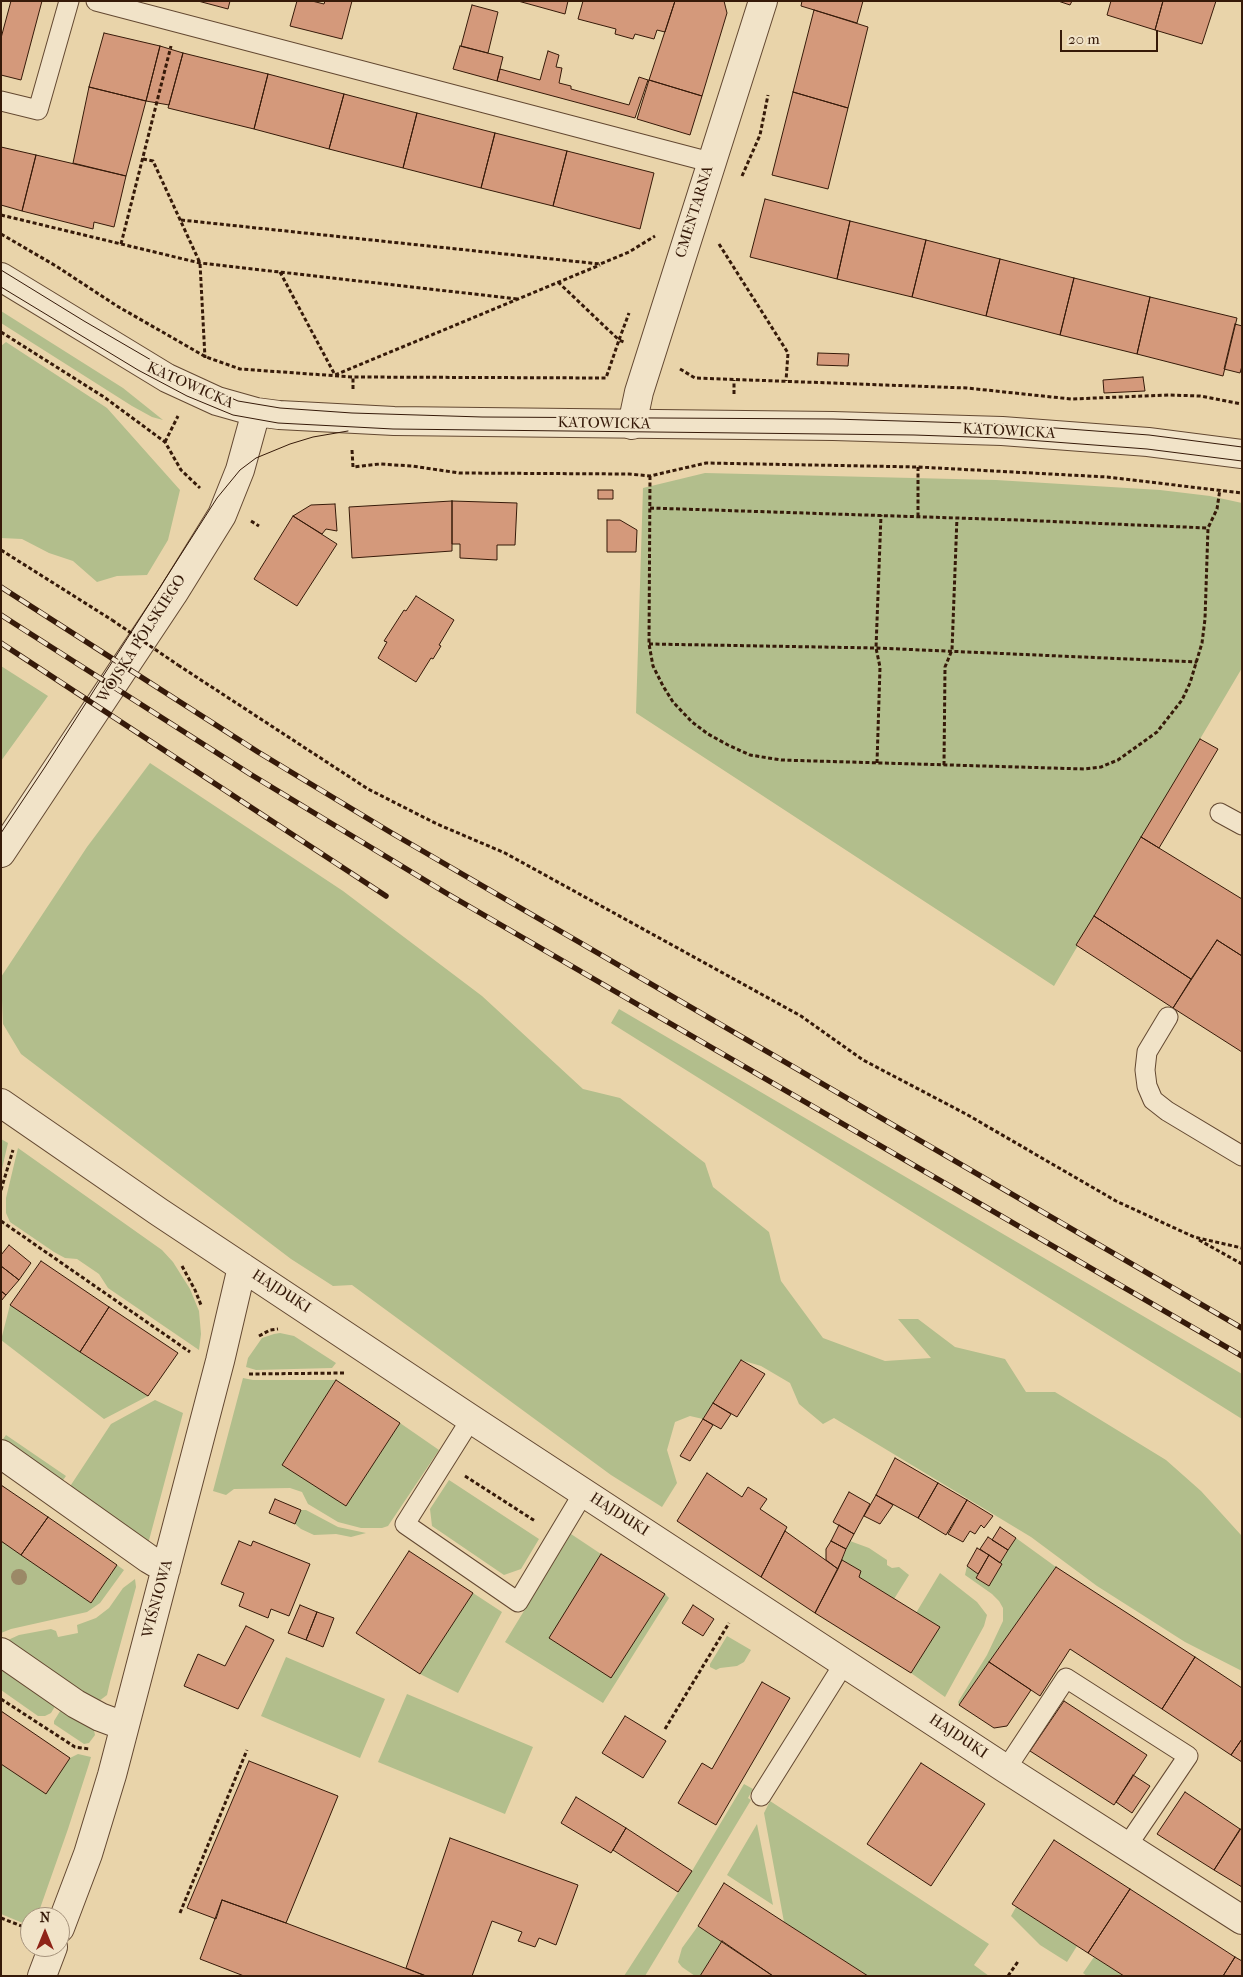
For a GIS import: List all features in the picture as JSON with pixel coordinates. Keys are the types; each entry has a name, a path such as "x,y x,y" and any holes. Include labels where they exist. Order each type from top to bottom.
{"street":[{"name":"CMENTARNA","path":"632,425 635,405 710,162 763,1"},
{"name":"KATOWICKA","path":"1,277 167,378 217,401 256,412 300,418 394,422 833,426 1002,431 1148,442 1242,454"},
{"name":"WOJSKA POLSKIEGO","path":"1,853 172,594 227,505 256,412"},
{"name":"HAJDUKI","path":"1,1103 159,1212 471,1419 1006,1769 1242,1920"},
{"name":"WIŚNIOWA","path":"68,1907 88,1854 124,1726 220,1361 242,1267"},
{"path":"1,1454 149,1559 166,1568"},
{"path":"1,1652 76,1704 100,1717 124,1726"},
{"path":"42,1976 49,1957"}],"lane":[{"path":"1,101 38,110 69,1"},
{"path":"96,1 710,162"},
{"path":"1220,813 1242,825"},
{"path":"1168,1017 1147,1052 1146,1078 1153,1100 1167,1111 1242,1156"},
{"path":"471,1419 405,1524 518,1602 584,1492"},
{"path":"761,1796 845,1662"},
{"path":"1006,1769 1066,1678 1083,1688 1188,1756 1127,1846"}],"path":[{"path":"120,244 177,22"},
{"path":"739,182 760,135 769,88"},
{"path":"142,159 153,161 200,263 206,357"},
{"path":"1,215 200,263 518,299"},
{"path":"181,220 600,264"},
{"path":"1,234 117,306 206,357 240,369 363,377 606,378 619,340"},
{"path":"335,375 630,252 658,234"},
{"path":"716,252 720,236"},
{"path":"718,243 788,353 786,381"},
{"path":"280,271 335,375"},
{"path":"558,282 619,340 675,357 681,371 696,378 967,388 1071,399 1169,395 1200,396 1242,404"},
{"path":"2,332 104,397 165,442 181,470 199,487 259,526"},
{"path":"353,467 380,464 412,466 459,473 629,474 650,476 706,464 918,467 1107,477 1242,493"},
{"path":"918,467 918,516"},
{"path":"650,476 649,644 653,666 663,686 692,722 728,745 750,755 781,760 1085,769 1101,767 1118,760 1157,732 1170,718 1182,700 1197,662 1205,619 1208,528 1217,509 1220,489"},
{"path":"650,508 918,516 1208,528"},
{"path":"877,763 880,667 876,648 881,515"},
{"path":"944,765 945,667 952,650 958,518"},
{"path":"1,550 112,620 368,790 437,824 506,853 801,1016 863,1060 966,1114 1116,1200 1194,1237 1242,1264"},
{"path":"649,644 952,650 1197,662"},
{"path":"1,1190 15,1142"},
{"path":"1,1221 194,1355"},
{"path":"1194,1237 1242,1248"},
{"path":"255,1374 354,1373"},
{"path":"464,1475 542,1526 565,1524"},
{"path":"665,1729 730,1621"},
{"path":"1,1699 76,1747 92,1749"},
{"path":"180,1912 247,1750"},
{"path":"1,1918 20,1925"},
{"path":"1008,1976 1019,1960"}],"green space":[{"path":"1,311 123,388 163,420 152,417 132,406 1,323"},
{"path":"6,342 107,408 180,490 168,540 147,575 117,576 97,582 73,561 49,553 22,539 1,538 1,346"},
{"path":"705,473 996,480 1160,490 1210,496 1242,503 1242,668 1054,986 636,713 643,488"},
{"path":"1,666 48,696 1,761"},
{"path":"150,763 343,891 482,996 583,1089 620,1098 705,1163 713,1187 769,1232 781,1281 823,1338 885,1361 931,1358 898,1319 918,1319 955,1347 1005,1359 1026,1392 1055,1392 1166,1460 1201,1491 1241,1535 1242,1533 1242,1671 1185,1642 1097,1586 1031,1537 834,1418 823,1424 799,1404 790,1383 761,1366 741,1360 703,1419 690,1416 675,1422 667,1450 677,1483 662,1507 611,1475 352,1285 333,1286 291,1259 21,1054 3,1024 1,977 87,847"},
{"path":"619,1009 1242,1374 1242,1419 611,1023"},
{"path":"1,1139 8,1143 1,1173"},
{"path":"18,1148 162,1250 173,1262 190,1289 199,1311 201,1334 199,1350 108,1288 99,1274 77,1259 65,1258 54,1252 10,1222 6,1213 6,1198"},
{"path":"10,1305 148,1396 104,1419 1,1340"},
{"path":"280,1333 294,1336 336,1363 332,1368 256,1370 246,1367 248,1358 262,1338"},
{"path":"243,1378 253,1380 336,1380 282,1465 346,1506 400,1423 439,1450 388,1526 382,1528 361,1528 338,1522 308,1504 302,1492 290,1488 234,1489 226,1495 213,1491"},
{"path":"155,1400 183,1413 148,1544 67,1491 111,1424"},
{"path":"6,1435 66,1476 61,1483 1,1442"},
{"path":"449,1480 539,1539 521,1569 504,1575 432,1526 430,1509"},
{"path":"301,1510 306,1510 338,1527 366,1533 351,1537 336,1534 314,1535 295,1524"},
{"path":"571,1534 601,1554 550,1639 611,1677 665,1594 669,1598 603,1703 505,1642"},
{"path":"1016,1538 1056,1567 959,1705 958,1702 987,1655 1003,1621 1003,1608 999,1601 965,1575 967,1566 978,1574 976,1578 989,1586 1002,1564 1000,1563"},
{"path":"1,1541 91,1603 117,1565 124,1570 100,1603 87,1612 11,1629 1,1633"},
{"path":"850,1541 869,1548 887,1560 887,1565 892,1568 899,1567 909,1575 894,1599 859,1577 861,1571 842,1560"},
{"path":"940,1573 977,1602 987,1615 984,1626 945,1697 911,1673 939,1628 916,1613"},
{"path":"135,1579 136,1587 107,1695 99,1701 91,1702 8,1640 19,1635 51,1629 56,1631 58,1637 78,1633 77,1625 96,1618 109,1608 123,1588"},
{"path":"473,1593 502,1612 458,1693 420,1674"},
{"path":"727,1636 751,1650 744,1662 737,1666 716,1670 710,1667 710,1664"},
{"path":"286,1657 385,1699 360,1758 261,1716"},
{"path":"1,1660 57,1703 51,1713 45,1716 38,1716 1,1690"},
{"path":"407,1694 533,1747 505,1814 378,1762"},
{"path":"62,1708 90,1724 95,1735 89,1743 84,1744 54,1724"},
{"path":"78,1754 91,1757 41,1907 20,1907 20,1922 1,1914 1,1764 46,1794 70,1758"},
{"path":"744,1784 753,1789 748,1798 751,1800 645,1976 624,1976 692,1871"},
{"path":"770,1801 989,1944 974,1965 989,1976 868,1976 784,1922 764,1813"},
{"path":"757,1824 773,1905 727,1875"},
{"path":"1016,1907 1077,1946 1067,1962 1040,1945 1011,1916"},
{"path":"698,1926 722,1941 700,1976 695,1976 678,1962 682,1948"},
{"path":"1094,1957 1124,1976 1087,1976 1083,1973"}],"building":[{"path":"11,1 42,1 21,80 1,75 1,38"},
{"path":"198,1 230,1 228,9"},
{"path":"297,1 312,1 324,4 325,1 352,1 342,39 290,26"},
{"path":"518,1 568,1 565,14"},
{"path":"583,1 675,1 665,32 657,30 654,39 635,34 633,39 615,34 616,29 578,19"},
{"path":"675,1 724,1 727,13 702,96 649,80"},
{"path":"802,1 863,1 857,23 801,6"},
{"path":"1058,1 1072,1 1070,5"},
{"path":"1111,1 1163,1 1155,30 1107,15"},
{"path":"1163,1 1216,1 1202,44 1155,30"},
{"path":"472,5 498,12 488,53 461,46"},
{"path":"814,10 868,27 848,108 793,92"},
{"path":"104,33 160,46 146,101 89,87"},
{"path":"160,46 183,53 169,105 146,101"},
{"path":"460,46 503,57 497,81 453,69"},
{"path":"548,51 559,55 556,67 562,68 559,83 571,86 571,89 629,105 639,77 648,80 635,118 497,81 500,69 540,80"},
{"path":"183,53 268,74 254,129 168,108"},
{"path":"268,74 344,94 329,149 254,129"},
{"path":"649,80 702,96 690,135 637,119"},
{"path":"89,87 146,101 126,176 73,163"},
{"path":"793,92 848,108 828,189 772,175"},
{"path":"344,94 417,113 403,168 329,149"},
{"path":"417,113 495,133 481,188 403,168"},
{"path":"495,133 567,151 553,206 481,188"},
{"path":"1,147 36,155 22,211 1,205"},
{"path":"567,151 654,173 640,229 553,206"},
{"path":"36,155 126,176 114,227 94,222 93,229 22,211"},
{"path":"765,199 850,221 837,279 750,257"},
{"path":"850,221 926,240 912,297 837,279"},
{"path":"926,240 1000,259 986,316 912,297"},
{"path":"1000,259 1074,278 1060,335 986,316"},
{"path":"1074,278 1150,297 1137,354 1060,335"},
{"path":"1150,297 1237,318 1223,376 1137,354"},
{"path":"1235,324 1242,326 1242,366 1240,373 1224,369"},
{"path":"818,353 849,354 848,366 817,365"},
{"path":"1143,377 1145,391 1104,393 1103,380"},
{"path":"598,490 613,490 613,499 598,499"},
{"path":"452,501 452,551 352,558 349,507"},
{"path":"452,501 517,503 515,545 497,545 497,560 460,558 460,544 452,544"},
{"path":"335,504 337,531 326,529 322,534 293,516 311,505"},
{"path":"293,516 337,544 297,606 254,579"},
{"path":"607,520 620,520 637,530 636,552 607,552"},
{"path":"416,596 454,620 439,645 441,646 416,682 378,658 387,642 384,641 404,610 406,611"},
{"path":"1200,739 1218,749 1159,848 1141,837"},
{"path":"1141,837 1242,899 1242,956 1217,940 1191,979 1094,916"},
{"path":"1094,916 1191,979 1173,1008 1076,945"},
{"path":"1217,940 1242,956 1242,1052 1173,1008"},
{"path":"9,1245 31,1263 19,1280 1,1266 1,1255"},
{"path":"41,1261 109,1307 80,1352 10,1305"},
{"path":"1,1266 19,1280 6,1295 1,1291"},
{"path":"1,1291 6,1295 1,1301"},
{"path":"109,1307 178,1353 148,1396 80,1352"},
{"path":"741,1360 765,1374 737,1417 713,1403"},
{"path":"336,1380 400,1423 346,1506 282,1465"},
{"path":"713,1403 731,1414 721,1429 703,1419"},
{"path":"703,1419 713,1425 690,1461 680,1456"},
{"path":"895,1458 938,1483 918,1518 876,1495"},
{"path":"707,1473 742,1497 748,1487 767,1499 760,1509 787,1527 761,1577 677,1521"},
{"path":"938,1483 967,1500 946,1535 918,1518"},
{"path":"1,1485 48,1517 21,1555 1,1541"},
{"path":"849,1492 870,1504 854,1534 833,1522"},
{"path":"876,1495 893,1505 880,1524 864,1516"},
{"path":"275,1499 301,1510 295,1524 269,1513"},
{"path":"967,1500 993,1516 984,1528 981,1525 975,1534 970,1531 963,1542 948,1534"},
{"path":"48,1517 117,1565 91,1603 21,1555"},
{"path":"839,1525 854,1534 846,1549 831,1541"},
{"path":"1000,1527 1016,1538 1008,1550 992,1540"},
{"path":"785,1531 838,1569 815,1613 761,1577"},
{"path":"988,1537 1008,1550 1000,1563 980,1549"},
{"path":"239,1541 251,1546 253,1541 310,1564 289,1616 271,1609 268,1618 239,1606 244,1593 221,1584"},
{"path":"831,1541 846,1549 838,1569 826,1560 826,1549"},
{"path":"977,1548 989,1555 978,1574 967,1566"},
{"path":"409,1551 473,1593 420,1674 356,1633"},
{"path":"601,1554 665,1594 611,1678 549,1638"},
{"path":"989,1555 1002,1564 989,1586 976,1578"},
{"path":"842,1560 861,1571 859,1577 940,1627 911,1673 815,1613"},
{"path":"1056,1567 1195,1657 1162,1709 1070,1649 1040,1696 989,1662"},
{"path":"300,1605 317,1612 306,1640 288,1633"},
{"path":"693,1605 714,1619 703,1636 682,1623"},
{"path":"317,1612 334,1618 323,1647 306,1640"},
{"path":"246,1626 274,1640 238,1709 184,1686 198,1654 225,1666"},
{"path":"1195,1657 1242,1688 1242,1739 1231,1755 1162,1709"},
{"path":"989,1662 1031,1690 1007,1726 994,1728 959,1705"},
{"path":"762,1682 790,1698 716,1825 678,1803 702,1763 712,1769"},
{"path":"1064,1701 1147,1755 1114,1805 1030,1751"},
{"path":"1,1711 70,1758 46,1794 1,1764"},
{"path":"625,1716 666,1741 643,1778 602,1753"},
{"path":"1242,1739 1242,1762 1231,1755"},
{"path":"249,1761 338,1796 286,1923 222,1900 216,1919 187,1908"},
{"path":"921,1763 985,1804 931,1886 867,1844"},
{"path":"1133,1775 1150,1786 1132,1813 1116,1802"},
{"path":"1185,1792 1240,1829 1214,1870 1157,1834"},
{"path":"576,1797 626,1828 611,1853 561,1823"},
{"path":"1242,1827 1242,1887 1214,1870"},
{"path":"626,1828 692,1871 678,1892 613,1850"},
{"path":"450,1838 578,1885 556,1945 539,1938 535,1947 518,1941 522,1932 492,1921 472,1976 426,1976 406,1968"},
{"path":"1054,1840 1130,1889 1088,1953 1012,1904"},
{"path":"724,1883 868,1976 773,1976 698,1926"},
{"path":"1130,1889 1235,1957 1223,1976 1124,1976 1088,1953"},
{"path":"222,1900 426,1976 244,1976 200,1959"},
{"path":"722,1941 773,1976 700,1976"},
{"path":"1235,1957 1242,1961 1242,1976 1223,1976"}],"tram line":[{"path":"1,270 170,371 238,401 280,408 352,413 482,417 833,419 1002,424 1149,435 1242,447"},
{"path":"1,287 138,370 187,396 233,415 278,423 393,429 914,435 1001,438 1147,449 1242,461"},
{"path":"1,833 217,498 240,470 256,458 290,444 313,437 348,431"}],"railway":[{"path":"1,587 258,752 390,832 1242,1328"},
{"path":"1,615 250,774 446,893 1242,1356"},
{"path":"1,643 386,896"}]}
